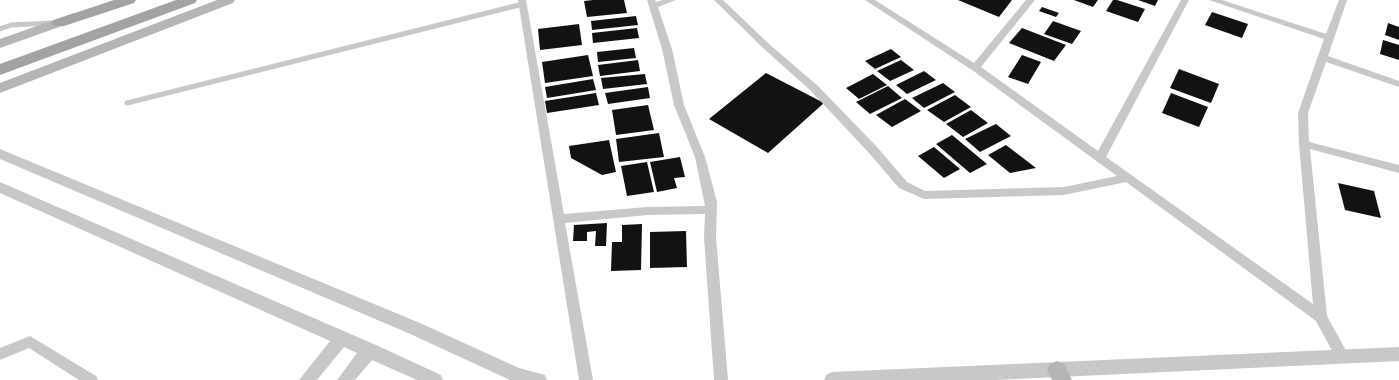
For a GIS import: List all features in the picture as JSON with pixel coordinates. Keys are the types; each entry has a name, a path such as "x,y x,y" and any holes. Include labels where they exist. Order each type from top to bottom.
{"main road":[{"path":"0,44 123,0"},
{"path":"59,23 129,0"},
{"path":"0,56 152,0"},
{"path":"0,70 190,0"},
{"path":"3,87 229,0"}],"street":[{"path":"672,0 652,3 667,50 679,105 700,156 711,202 710,237 722,380"},
{"path":"718,0 814,88 903,185 924,195 1064,191 1128,178"},
{"path":"869,0 975,68 1321,317"},
{"path":"975,68 1031,0"},
{"path":"1100,158 1184,0"},
{"path":"1214,0 1330,38"},
{"path":"1342,356 1321,317 1304,144 1303,113 1343,0"},
{"path":"522,2 586,380"},
{"path":"1323,58 1399,84"},
{"path":"1304,144 1399,170"},
{"path":"0,154 414,328 517,375 539,380"},
{"path":"0,187 435,380"},
{"path":"559,219 647,211 710,210"},
{"path":"307,380 342,338"},
{"path":"0,354 30,342 91,380"},
{"path":"345,380 370,350"},
{"path":"832,380 1059,375 1342,356 1399,354"}],"lane":[{"path":"127,103 522,2"},
{"path":"0,29 11,25 59,23"}],"building":[{"path":"624,0 627,13 587,17 584,1"},
{"path":"958,0 1012,0 999,17"},
{"path":"1074,0 1098,0 1093,7"},
{"path":"1113,0 1145,9 1138,22 1106,11"},
{"path":"1138,0 1158,0 1155,6"},
{"path":"1042,7 1059,13 1056,17 1039,11"},
{"path":"1212,12 1248,24 1242,38 1205,25"},
{"path":"636,16 638,25 592,30 591,21"},
{"path":"1053,21 1081,31 1072,44 1044,34"},
{"path":"1388,23 1399,27 1399,40 1385,35"},
{"path":"579,24 582,45 540,50 538,29"},
{"path":"637,28 639,38 593,43 592,33"},
{"path":"1022,28 1066,45 1054,61 1009,43"},
{"path":"1383,40 1399,45 1399,60 1380,54"},
{"path":"634,48 636,58 598,62 597,52"},
{"path":"891,49 901,57 875,69 865,61"},
{"path":"588,55 593,76 545,83 542,62"},
{"path":"1022,55 1041,62 1028,84 1008,77"},
{"path":"638,60 640,71 600,76 598,65"},
{"path":"901,60 914,70 890,81 877,71"},
{"path":"1179,69 1219,84 1211,103 1170,88"},
{"path":"924,71 936,80 907,94 896,85"},
{"path":"766,73 824,103 768,153 709,119"},
{"path":"645,74 647,84 603,89 601,78"},
{"path":"873,74 887,85 859,99 846,88"},
{"path":"593,79 596,90 547,98 545,87"},
{"path":"943,83 955,92 924,108 912,98"},
{"path":"888,86 902,98 870,114 856,102"},
{"path":"648,87 650,98 608,104 605,93"},
{"path":"596,93 599,105 547,113 545,101"},
{"path":"1171,93 1208,107 1199,127 1162,113"},
{"path":"955,95 971,107 944,122 927,110"},
{"path":"905,99 921,111 892,127 876,115"},
{"path":"648,105 654,130 616,135 612,110"},
{"path":"971,110 988,123 963,137 946,124"},
{"path":"996,124 1011,136 980,152 965,139"},
{"path":"659,133 664,157 619,162 616,139"},
{"path":"952,135 987,164 970,173 936,144"},
{"path":"609,140 616,172 602,175 571,158 569,146"},
{"path":"1006,145 1036,168 1010,173 988,155"},
{"path":"934,147 960,169 944,178 918,156"},
{"path":"680,157 685,177 674,178 677,188 657,192 650,162"},
{"path":"647,162 654,192 627,196 621,166"},
{"path":"1338,183 1374,191 1381,218 1345,210"},
{"path":"607,223 606,246 595,246 596,231 587,232 587,241 573,241 574,225"},
{"path":"642,224 641,270 611,271 612,242 622,242 622,225"},
{"path":"686,231 687,267 650,268 650,232"}]}
